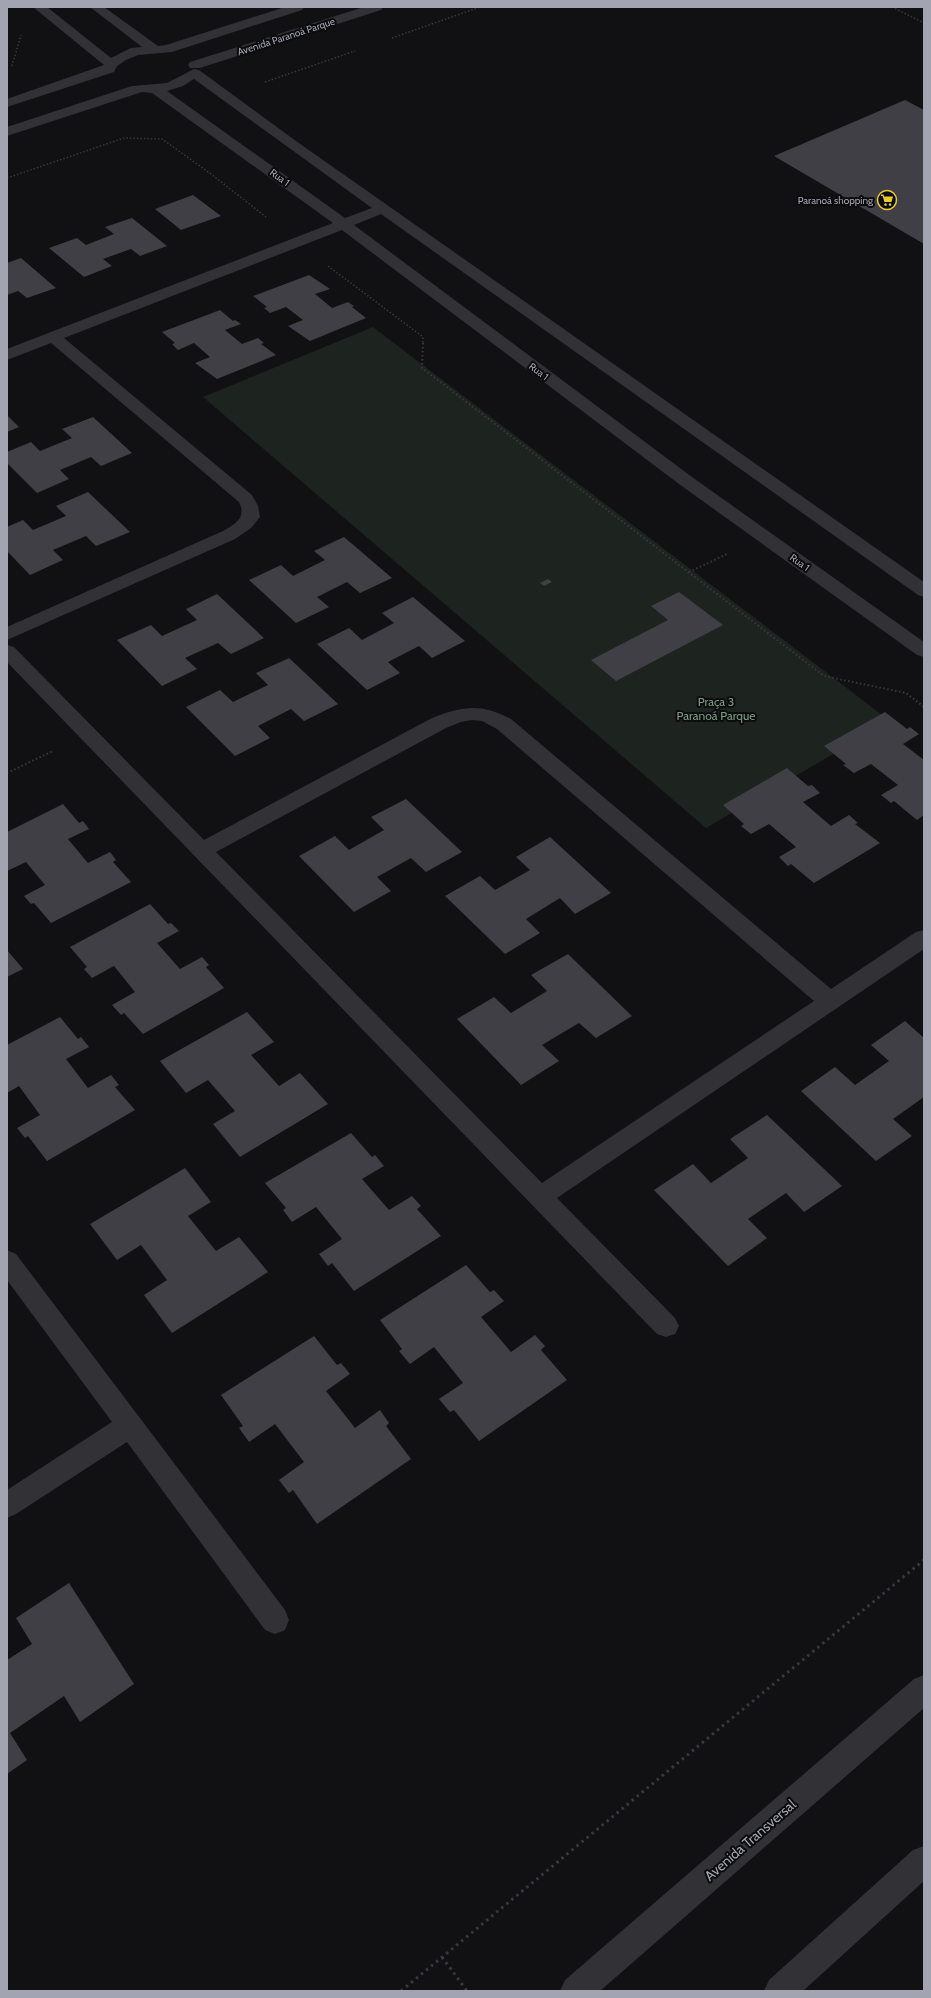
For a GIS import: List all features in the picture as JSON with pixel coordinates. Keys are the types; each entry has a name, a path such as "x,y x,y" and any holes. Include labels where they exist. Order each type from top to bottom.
{"street":[{"path":"40,7 110,66 110,76 115,82 137,89"},
{"path":"96,7 160,49 181,53 191,58 195,69 382,209 924,591"},
{"name":"Avenida Paranoá Parque","path":"7,103 110,66 121,57 136,51 160,49 298,7"},
{"name":"Avenida Paranoá Parque","path":"137,89 155,89 173,86 187,79 195,69 377,7"},
{"path":"7,132 137,89"},
{"name":"Rua 1","path":"155,89 345,224 654,457 924,651"},
{"path":"7,355 382,209"},
{"path":"7,634 229,535 244,527 251,517 252,508 246,499 53,337"},
{"path":"7,651 666,1326"},
{"path":"202,850 439,723 457,715 475,713 490,716 504,724 831,1002"},
{"path":"540,1197 924,938"},
{"path":"7,1261 275,1620"},
{"path":"7,1505 129,1426"},
{"name":"Avenida Transversal","path":"576,1991 924,1688"},
{"path":"780,1991 924,1861"}],"path":[{"path":"892,7 924,23"},
{"path":"7,69 12,68 20,41 21,28"},
{"path":"7,178 124,138 162,140 211,174 297,242 423,337 422,368 824,676 906,693 924,707"},
{"path":"7,774 88,734"},
{"path":"400,1991 924,1560"},
{"path":"442,1956 467,1991"}],"green space":[{"name":"Praça 3 Paranoá Parque","path":"373,327 890,721 706,828 203,397"}],"building":[{"name":"Paranoá shopping","path":"905,100 924,110 924,244 774,156"},
{"path":"193,195 221,216 181,230 155,209"},
{"path":"132,218 167,246 140,256 131,249 103,259 112,266 84,277 49,248 77,238 86,245 114,234 105,227"},
{"path":"21,258 56,288 27,298 18,291 7,295 7,263"},
{"path":"309,275 330,289 315,294 332,308 348,302 366,318 310,341 288,326 303,320 286,307 270,313 264,308 267,307 253,296"},
{"path":"220,310 233,321 235,320 241,324 225,330 242,344 258,338 264,343 261,344 276,355 217,379 195,363 210,357 194,343 178,350 172,344 175,343 162,332"},
{"path":"7,415 19,427 7,432"},
{"path":"93,417 132,453 101,466 91,457 60,470 69,479 37,493 7,463 7,452 31,442 40,451 72,438 62,429"},
{"path":"88,492 130,532 96,546 86,536 53,550 63,560 30,575 7,551 7,527 23,520 33,530 66,516 56,506"},
{"path":"344,537 392,578 360,593 347,582 317,597 329,607 296,623 249,580 281,565 293,576 325,560 314,551"},
{"path":"548,579 552,582 544,586 540,583"},
{"path":"679,592 723,625 616,681 591,660 668,620 651,606"},
{"path":"217,594 264,638 231,654 218,643 185,658 197,669 162,686 117,640 151,625 162,636 197,620 186,609"},
{"path":"413,597 465,641 432,658 419,646 388,662 400,673 367,690 317,644 349,628 362,640 394,623 382,613"},
{"path":"289,658 338,704 304,721 291,709 258,726 270,738 235,756 186,707 220,690 233,702 268,685 256,673"},
{"path":"885,712 907,729 910,727 919,734 903,744 924,760 924,815 917,820 894,801 891,803 881,795 898,785 871,764 854,773 843,765 846,764 824,746"},
{"path":"787,768 808,786 812,785 820,793 803,802 831,826 849,815 858,823 855,824 880,843 814,883 791,864 788,866 779,857 796,847 769,824 751,834 741,826 744,824 723,805"},
{"path":"406,799 462,852 426,872 411,858 377,877 391,891 354,912 299,856 335,836 349,850 384,830 371,817"},
{"path":"63,804 79,823 83,821 89,829 68,839 88,863 110,852 116,860 113,862 131,882 51,923 34,903 31,904 24,896 45,885 26,862 7,871 7,832"},
{"path":"550,837 611,893 575,914 560,898 526,919 540,933 505,954 445,896 480,876 495,890 530,870 516,857"},
{"path":"150,904 168,924 171,923 179,931 157,943 180,969 202,957 209,965 206,967 224,988 143,1034 124,1013 121,1015 112,1005 135,992 114,966 92,978 84,969 87,967 70,947"},
{"path":"7,950 23,969 7,977"},
{"path":"568,954 632,1016 596,1038 579,1023 542,1045 559,1061 521,1085 457,1019 494,997 511,1013 547,991 531,975"},
{"path":"247,1012 274,1042 251,1055 279,1086 300,1073 328,1104 240,1157 213,1124 235,1111 208,1080 186,1093 160,1061"},
{"path":"60,1017 78,1039 81,1037 89,1047 66,1059 88,1088 111,1075 119,1085 115,1087 135,1110 47,1161 28,1136 25,1138 17,1128 40,1115 19,1086 7,1093 7,1045"},
{"path":"905,1021 924,1038 924,1097 893,1119 912,1136 876,1161 801,1091 835,1067 855,1085 889,1061 871,1045"},
{"path":"767,1115 842,1186 804,1212 786,1193 748,1219 767,1238 728,1266 654,1190 693,1164 711,1183 748,1158 730,1139"},
{"path":"351,1133 372,1157 375,1155 384,1166 362,1179 389,1210 412,1196 421,1206 417,1209 441,1236 354,1291 332,1263 328,1266 319,1254 342,1239 316,1207 292,1222 283,1210 286,1208 265,1183"},
{"path":"185,1168 211,1202 188,1216 216,1251 239,1237 268,1272 172,1333 144,1295 167,1280 141,1245 117,1260 90,1224"},
{"path":"466,1265 490,1292 494,1290 504,1301 481,1317 511,1352 535,1335 545,1346 541,1350 567,1380 479,1441 454,1410 450,1412 439,1399 463,1383 434,1347 410,1364 399,1351 402,1349 380,1320"},
{"path":"314,1336 337,1365 341,1363 350,1374 326,1391 355,1428 380,1410 389,1423 386,1426 411,1459 317,1524 293,1490 289,1493 279,1480 304,1462 275,1424 249,1442 239,1428 243,1426 221,1395"},
{"path":"69,1583 134,1684 80,1722 64,1696 10,1733 27,1760 7,1774 7,1660 32,1644 16,1618"}],"place":[{"name":"Paranoá shopping","path":"887,200"}]}
